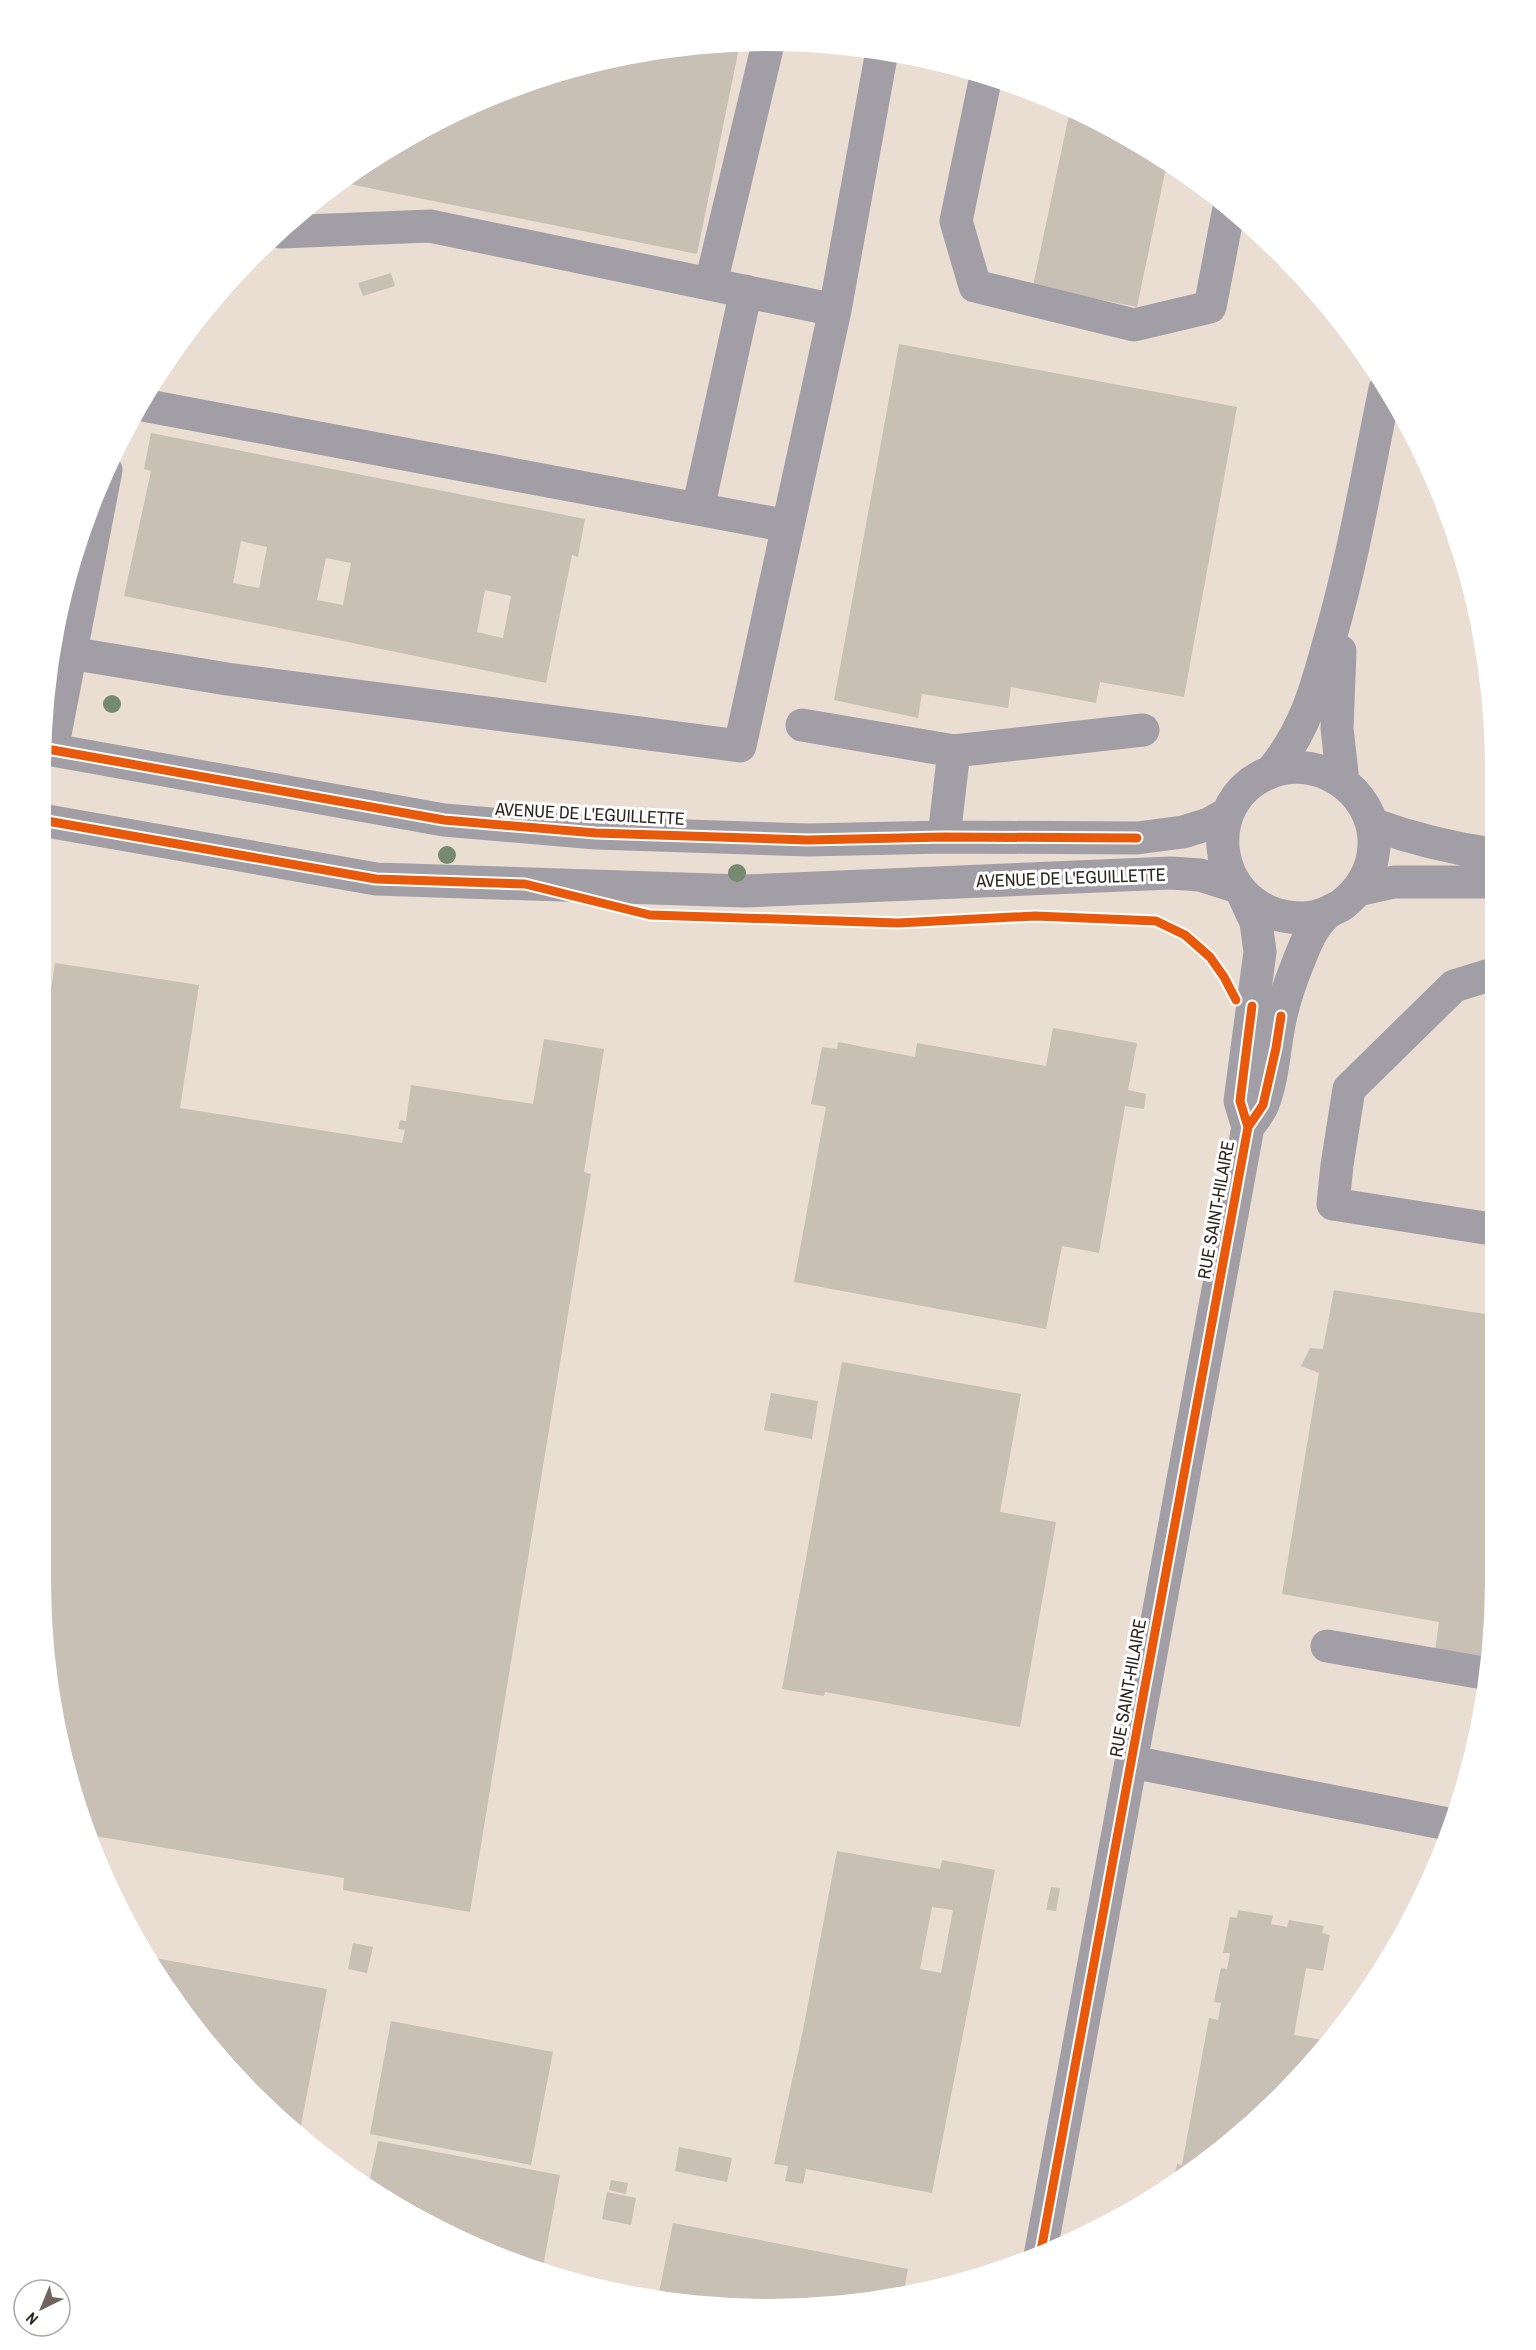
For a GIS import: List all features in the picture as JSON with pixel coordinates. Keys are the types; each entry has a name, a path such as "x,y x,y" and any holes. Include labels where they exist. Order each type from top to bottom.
{"street":[{"path":"711,283 766,51"},
{"path":"70,654 227,679 740,746 835,310 880,60"},
{"path":"984,85 956,221 975,286 1134,325 1210,306 1227,218"},
{"path":"292,232 430,226 835,310"},
{"path":"698,509 746,291"},
{"path":"1271,772 1296,738 1312,701 1344,589 1383,400"},
{"path":"149,406 788,526"},
{"path":"52,734 96,519"},
{"path":"1343,782 1337,728 1344,589"},
{"path":"802,725 954,751 1143,730"},
{"name":"AVENUE DE L'EGUILLETTE","path":"52,750 444,820 596,834 808,840 944,837 1156,837 1209,824 1228,813"},
{"path":"944,837 954,751"},
{"path":"1295,767 1320,770 1343,782 1360,801 1372,824 1374,854 1368,873 1358,890 1341,906 1321,915 1298,919 1276,915 1258,908 1239,891 1225,864 1222,847 1223,830 1228,813 1238,796 1253,782 1271,772 1295,767"},
{"name":"AVENUE DE L'EGUILLETTE","path":"51,822 376,879 744,891 1172,873 1200,875 1239,891"},
{"path":"1372,824 1436,845 1485,853"},
{"path":"1358,890 1394,882 1485,882"},
{"name":"RUE SAINT-HILAIRE","path":"1239,891 1256,922 1260,952 1240,1101 1248,1126"},
{"name":"RUE SAINT-HILAIRE","path":"1042,2244 1248,1126 1263,1105 1281,1016 1297,964 1308,938 1328,912"},
{"path":"1485,977 1454,986 1350,1089 1333,1204 1485,1228"},
{"path":"1327,1646 1479,1672"},
{"path":"1132,1762 1443,1823"}],"building":[{"path":"738,52 697,254 352,185 410,147 451,125 538,89 582,75 628,65 674,57"},
{"path":"1068,118 1126,147 1165,172 1137,307 1033,286"},
{"path":"391,273 395,286 363,296 358,283"},
{"path":"899,344 1237,407 1184,697 1100,682 1096,703 1011,687 1008,708 922,694 918,718 834,700"},
{"path":"151,433 585,519 578,557 572,555 546,683 124,596 151,471 144,469","holes":["241,541 267,547 259,588 233,583","326,558 351,563 343,605 317,600","485,590 511,596 503,638 477,632"]},
{"path":"55,963 199,985 180,1108 402,1143 405,1130 398,1129 400,1120 406,1121 411,1085 533,1104 544,1039 604,1049 584,1172 591,1174 470,1912 343,1890 344,1878 99,1837 75,1768 57,1676 53,1629 51,1582 51,989"},
{"path":"1053,1028 1137,1043 1128,1090 1146,1094 1144,1109 1125,1106 1099,1253 1062,1246 1046,1329 794,1282 826,1107 811,1104 822,1047 837,1049 838,1042 915,1057 917,1043 1046,1066"},
{"path":"1334,1290 1485,1314 1485,1582 1480,1659 1435,1651 1439,1622 1282,1594 1319,1373 1301,1366 1310,1348 1323,1349"},
{"path":"842,1362 1021,1394 1000,1512 1056,1522 1020,1727 825,1692 824,1696 782,1689"},
{"path":"771,1393 818,1401 812,1439 764,1430"},
{"path":"837,1851 940,1869 942,1860 995,1870 932,2193 806,2169 803,2184 785,2181 788,2166 774,2164 803,2030","holes":["932,1907 953,1910 941,1973 920,1969"]},
{"path":"1051,1887 1060,1888 1056,1911 1046,1910"},
{"path":"1238,1910 1273,1916 1271,1924 1287,1927 1289,1920 1324,1926 1322,1933 1330,1935 1323,1971 1306,1968 1294,2035 1320,2039 1275,2089 1241,2121 1175,2171 1177,2164 1182,2165 1209,2018 1218,2020 1221,2003 1214,2002 1221,1968 1227,1969 1230,1953 1223,1953 1230,1917 1237,1918"},
{"path":"353,1943 373,1947 367,1973 348,1969"},
{"path":"159,1959 327,1989 301,2126 229,2055 199,2018"},
{"path":"391,2021 553,2052 531,2165 370,2134"},
{"path":"378,2141 560,2175 544,2263 451,2225 409,2203 370,2178"},
{"path":"679,2147 732,2158 727,2182 675,2171"},
{"path":"611,2180 628,2183 626,2194 609,2190"},
{"path":"607,2192 636,2198 631,2225 602,2219"},
{"path":"673,2223 908,2269 905,2286 862,2293 768,2299 660,2290"}],"cycle path":[{"path":"52,750 444,820 596,833 808,840 944,837 1137,838"},
{"path":"51,822 376,879 525,884 650,915 898,923 1035,916 1156,921 1185,935 1210,957 1236,1000"},
{"path":"1248,1127 1240,1101 1252,1006"},
{"path":"1042,2244 1248,1127 1263,1105 1281,1016"}]}
